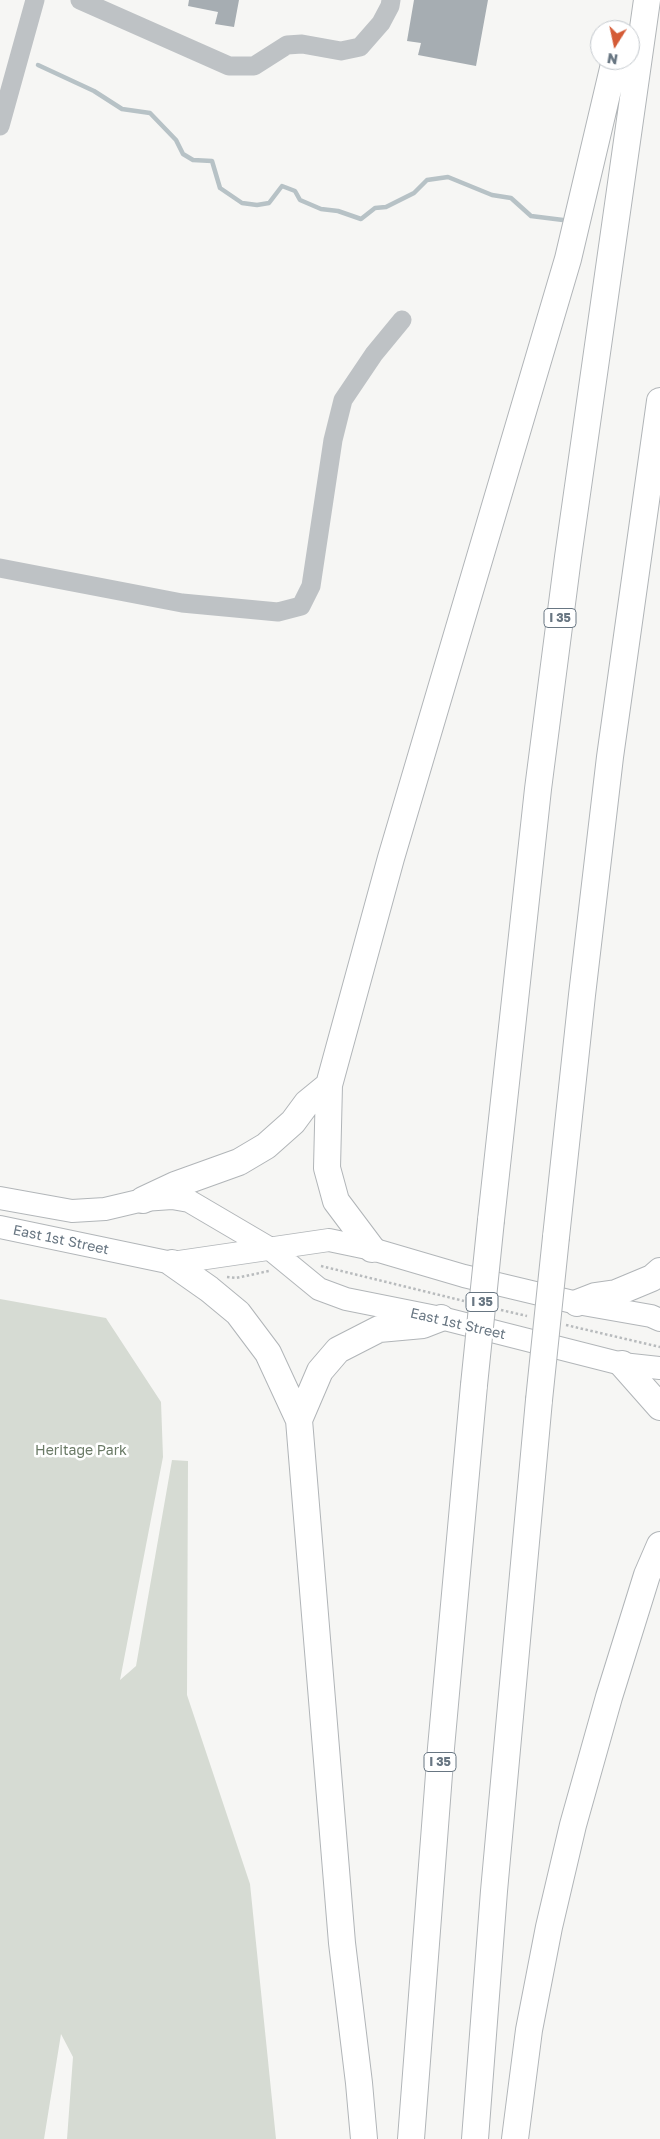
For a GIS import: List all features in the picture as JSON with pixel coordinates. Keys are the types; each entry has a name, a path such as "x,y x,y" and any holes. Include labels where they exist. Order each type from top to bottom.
{"highway":[{"name":"I 35","path":"411,2139 443,1728 491,1220 538,788 641,18"},
{"path":"372,1249 336,1200 327,1168 329,1085 391,858 568,259 613,70"},
{"path":"475,2139 494,1901 539,1400 556,1237 610,757 660,400"},
{"path":"144,1200 175,1185 239,1162 266,1146 293,1122 307,1103 329,1085"},
{"path":"172,1263 208,1288 238,1313 268,1353 299,1420 341,1933 364,2139"},
{"path":"577,1303 595,1296 616,1293 652,1278 660,1270"},
{"path":"299,1420 320,1371 338,1350 380,1330 423,1324 441,1318"},
{"path":"622,1364 660,1407"},
{"path":"515,2139 529,2030 549,1927 573,1824 609,1697 648,1575 660,1545"}],"main road":[{"name":"East 1st Street","path":"0,1198 72,1211 105,1210 144,1200 172,1198 190,1201 269,1248 319,1289 346,1299 372,1306 441,1318 622,1364 660,1368"},
{"name":"East 1st Street","path":"0,1227 172,1263 329,1240 372,1249 464,1276 577,1303 651,1316 660,1320"}],"street":[{"path":"0,126 35,0"},
{"path":"80,0 229,66 254,66 288,45 302,44 341,51 360,47 381,23 391,0"},
{"path":"0,568 182,603 278,612 301,606 311,586 333,440 343,400 374,354 402,320"}],"green space":[{"name":"Heritage Park","path":"0,1299 106,1318 161,1402 163,1457 120,1680 136,1666 172,1460 188,1461 187,1695 250,1884 276,2139 67,2139 73,2057 61,2034 44,2139 0,2139"}],"building":[{"path":"189,0 239,0 234,27 215,24 218,12 188,6"},
{"path":"414,0 488,0 476,66 418,55 421,43 407,41"}],"waterway":[{"path":"38,65 94,91 122,109 150,113 176,140 183,154 193,160 212,161 220,188 242,203 257,205 269,203 282,186 295,191 300,200 321,209 338,211 361,219 375,208 386,207 414,193 427,180 448,177 492,195 511,198 531,216 563,220"}]}
